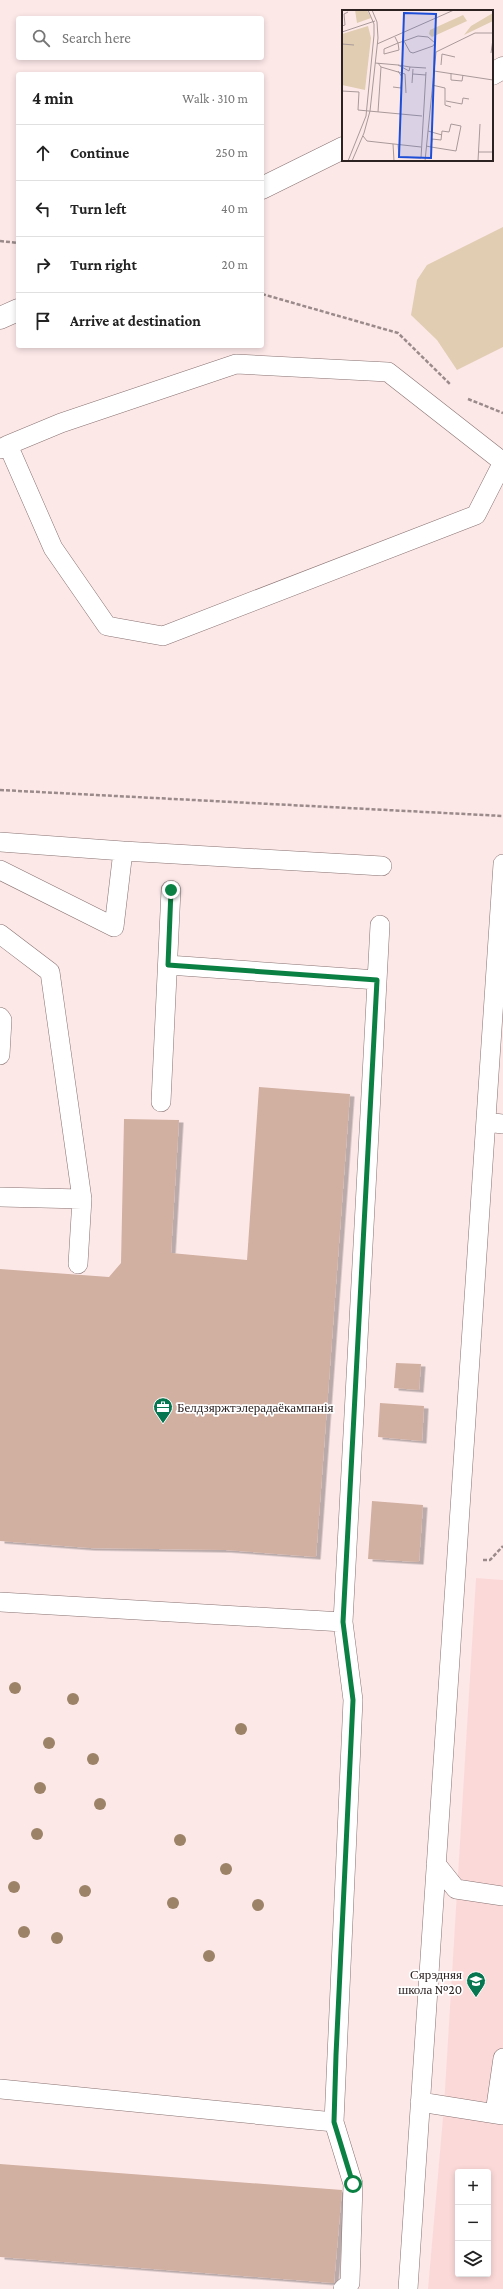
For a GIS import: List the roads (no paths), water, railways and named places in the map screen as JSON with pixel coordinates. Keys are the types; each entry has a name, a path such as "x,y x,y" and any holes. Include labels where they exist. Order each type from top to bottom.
{"street":[{"path":"493,73 503,68"},
{"path":"264,187 342,148"},
{"path":"0,318 16,311"}],"lane":[{"path":"236,364 388,372 503,462 476,515 163,636 107,626 53,548 4,447 61,423 236,364"},
{"path":"0,842 123,851 382,866"},
{"path":"0,870 114,927 123,851"},
{"path":"408,2289 436,1864 494,1123 503,864"},
{"path":"161,1102 171,890"},
{"path":"343,2289 350,2283 353,2184 334,2122 353,1700 343,1622 380,925"},
{"path":"0,934 50,972 82,1199 78,1264"},
{"path":"168,965 377,980"},
{"path":"0,1017 2,1020 0,1055"},
{"path":"0,1197 82,1199"},
{"path":"0,1602 343,1622"},
{"path":"436,1864 456,1889 503,1896"},
{"path":"420,2102 499,2114 503,2058"},
{"path":"0,2089 334,2122"}],"place":[{"name":"Белдзяржтэлерадаёкампанія","path":"163,1424"},
{"name":"Сярэдняя школа №20","path":"476,1998"}]}
